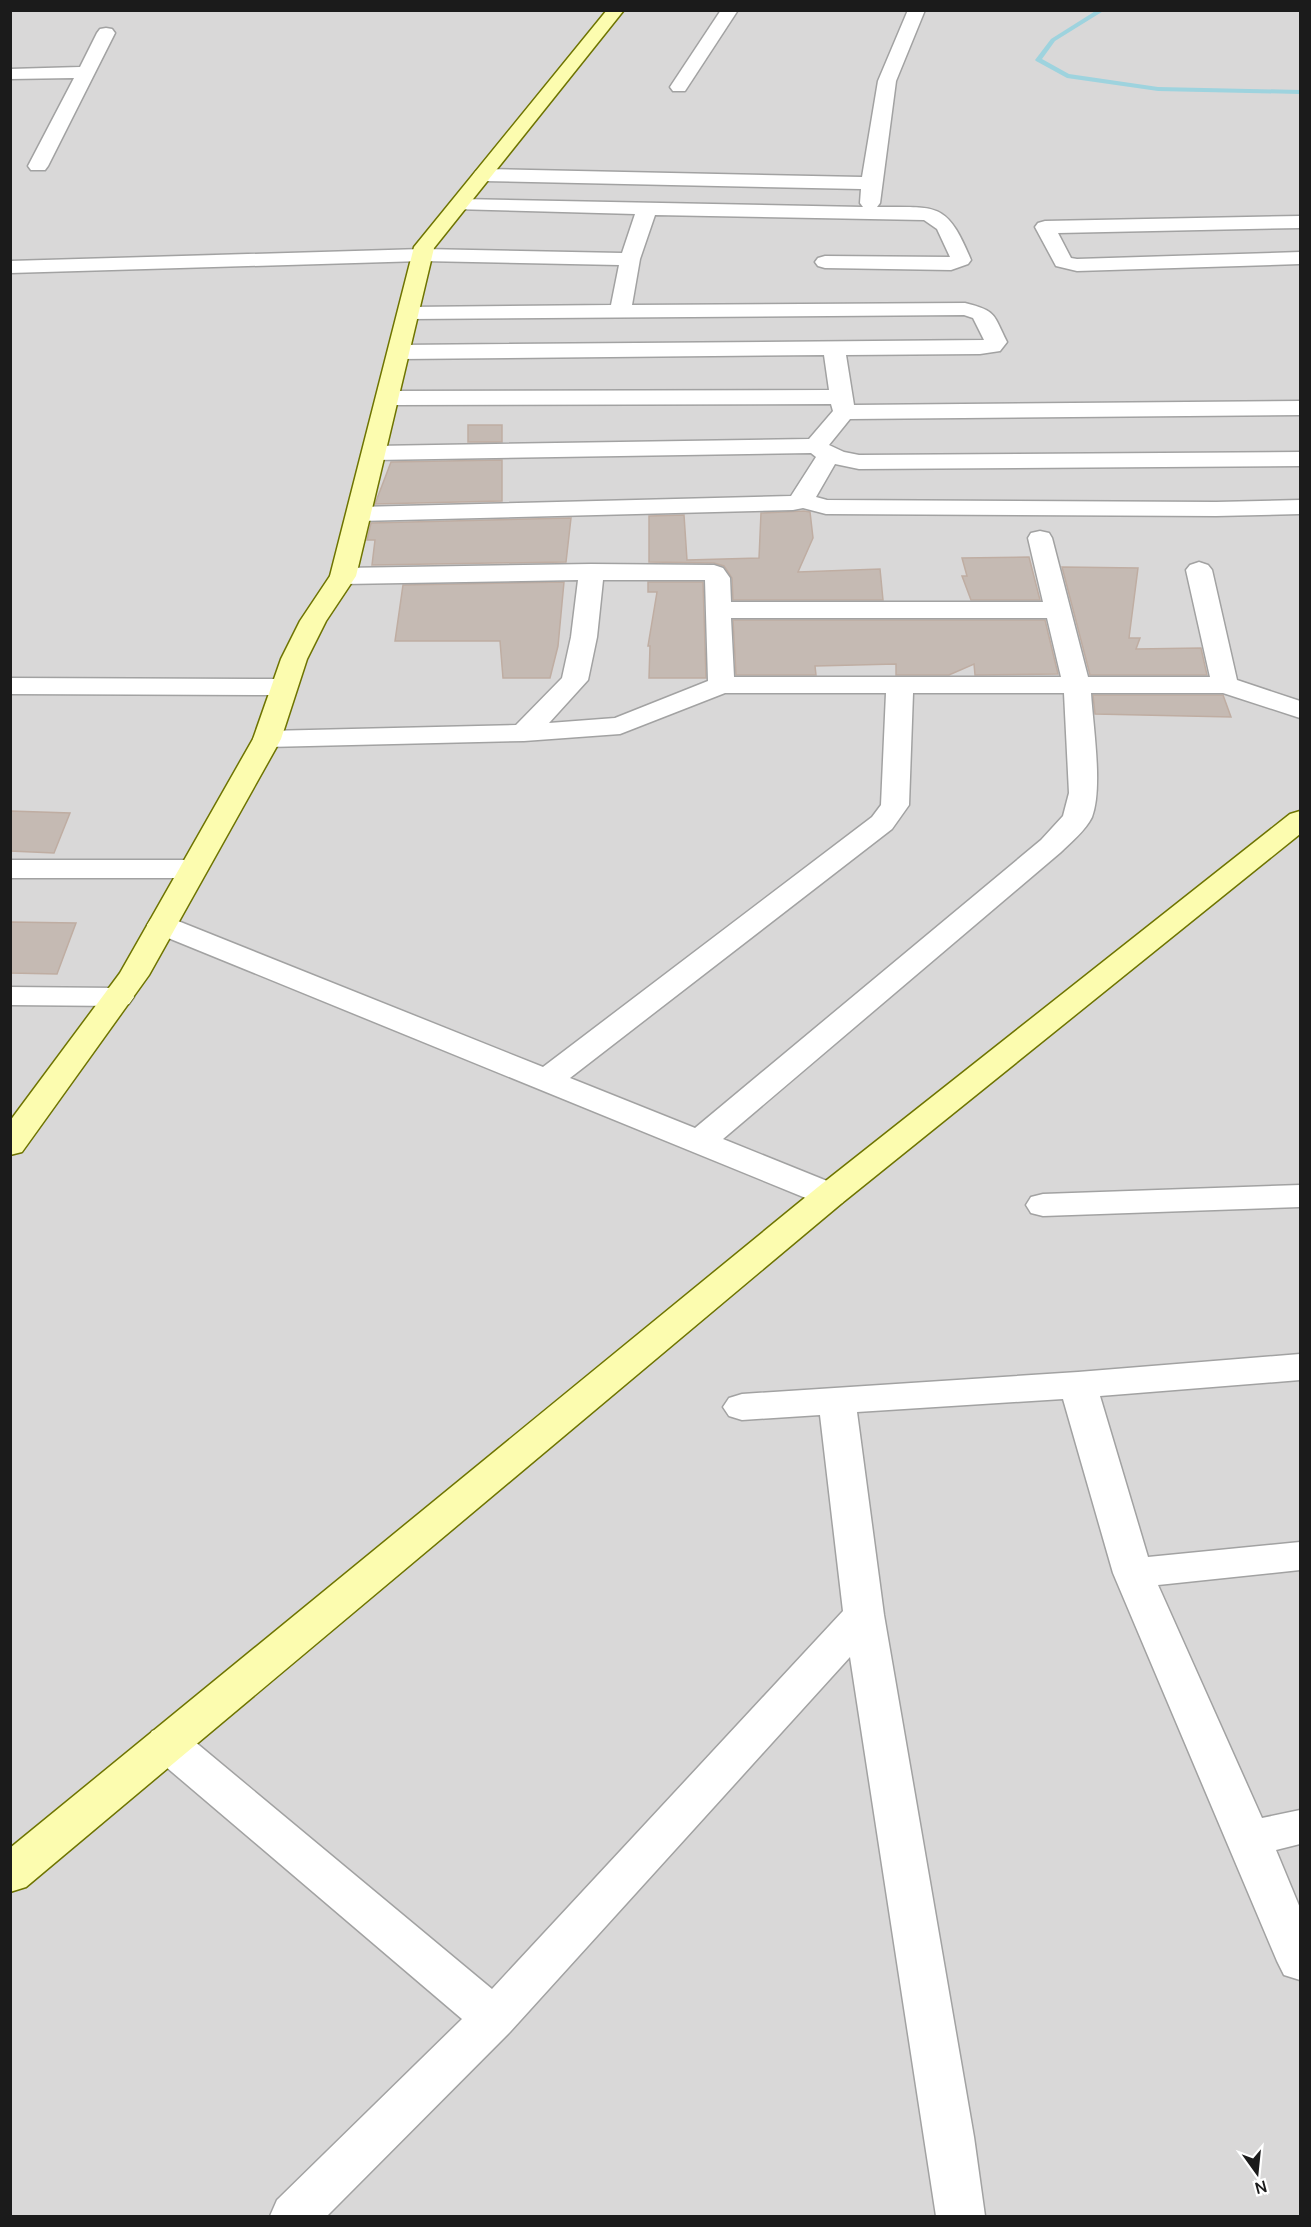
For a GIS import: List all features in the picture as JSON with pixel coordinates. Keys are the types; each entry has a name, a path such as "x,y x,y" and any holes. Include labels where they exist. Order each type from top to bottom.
{"main road":[{"path":"10,1146 134,975 267,739 294,659 313,621 343,576 389,398 424,247 616,10"},
{"path":"10,1874 830,1196 1300,820"}],"street":[{"path":"678,87 730,10"},
{"path":"870,211 871,183 887,81 917,10"},
{"path":"38,166 106,33"},
{"path":"10,74 86,72"},
{"path":"483,175 871,183"},
{"path":"459,205 870,211 937,216 943,221 961,260 951,264 825,262"},
{"path":"620,312 630,260 647,207"},
{"path":"1300,222 1045,227 1063,262 1077,266 1300,258"},
{"path":"1256,223 1279,259"},
{"path":"10,267 422,255 630,260"},
{"path":"400,352 980,347 992,346 996,342 982,314 965,309 409,313"},
{"path":"802,500 843,404 834,349"},
{"path":"389,398 1300,408"},
{"path":"375,453 822,451 841,460 859,462 1300,459"},
{"path":"359,514 793,503 802,500 826,507 1216,509 1300,507"},
{"path":"699,1142 1051,846 1077,818 1083,793 1077,686 1040,538"},
{"path":"1199,570 1225,684"},
{"path":"524,734 575,680 584,637 591,572"},
{"path":"343,576 591,572 714,573 717,578 721,685"},
{"path":"718,610 1058,610"},
{"path":"267,739 524,734 620,726 721,685 1225,684 1300,710"},
{"path":"10,686 284,687"},
{"path":"546,1081 882,823 895,805 900,686"},
{"path":"10,869 193,869"},
{"path":"162,925 830,1196"},
{"path":"10,996 118,997"},
{"path":"1043,1205 1300,1196"},
{"path":"742,1407 1300,1366"},
{"path":"1078,1384 1133,1573 1300,1961"},
{"path":"837,1400 864,1615 949,2126 961,2217"},
{"path":"1133,1573 1300,1556"},
{"path":"294,2217 494,2018 864,1615"},
{"path":"167,1743 494,2018"},
{"path":"1249,1838 1300,1827"}],"shaded area":[{"path":"11,11 1300,11 1300,2216 11,2216"}],"building":[{"path":"468,425 502,425 502,442 468,442"},
{"path":"502,460 502,501 375,504 391,462"},
{"path":"810,512 813,538 798,572 880,569 883,600 733,600 732,578 724,566 714,563 649,562 649,516 684,515 687,560 759,558 761,513"},
{"path":"571,518 566,562 372,565 375,540 367,540 371,523"},
{"path":"1029,557 1040,600 971,600 962,576 967,576 962,558"},
{"path":"1062,567 1138,568 1129,638 1140,638 1136,649 1201,648 1207,675 1090,675"},
{"path":"564,582 558,646 550,678 503,678 500,641 395,641 403,585"},
{"path":"648,582 703,582 706,678 649,678 650,646 648,646 657,592 648,592"},
{"path":"733,620 1045,620 1058,674 975,675 974,664 949,675 896,675 896,664 815,666 816,675 736,675"},
{"path":"1093,695 1223,695 1231,717 1095,714"},
{"path":"10,811 70,813 54,853 10,851"},
{"path":"10,922 76,923 57,974 10,973"}],"waterway":[{"path":"1102,10 1053,40 1038,60 1067,76 1158,89 1300,92"}]}
